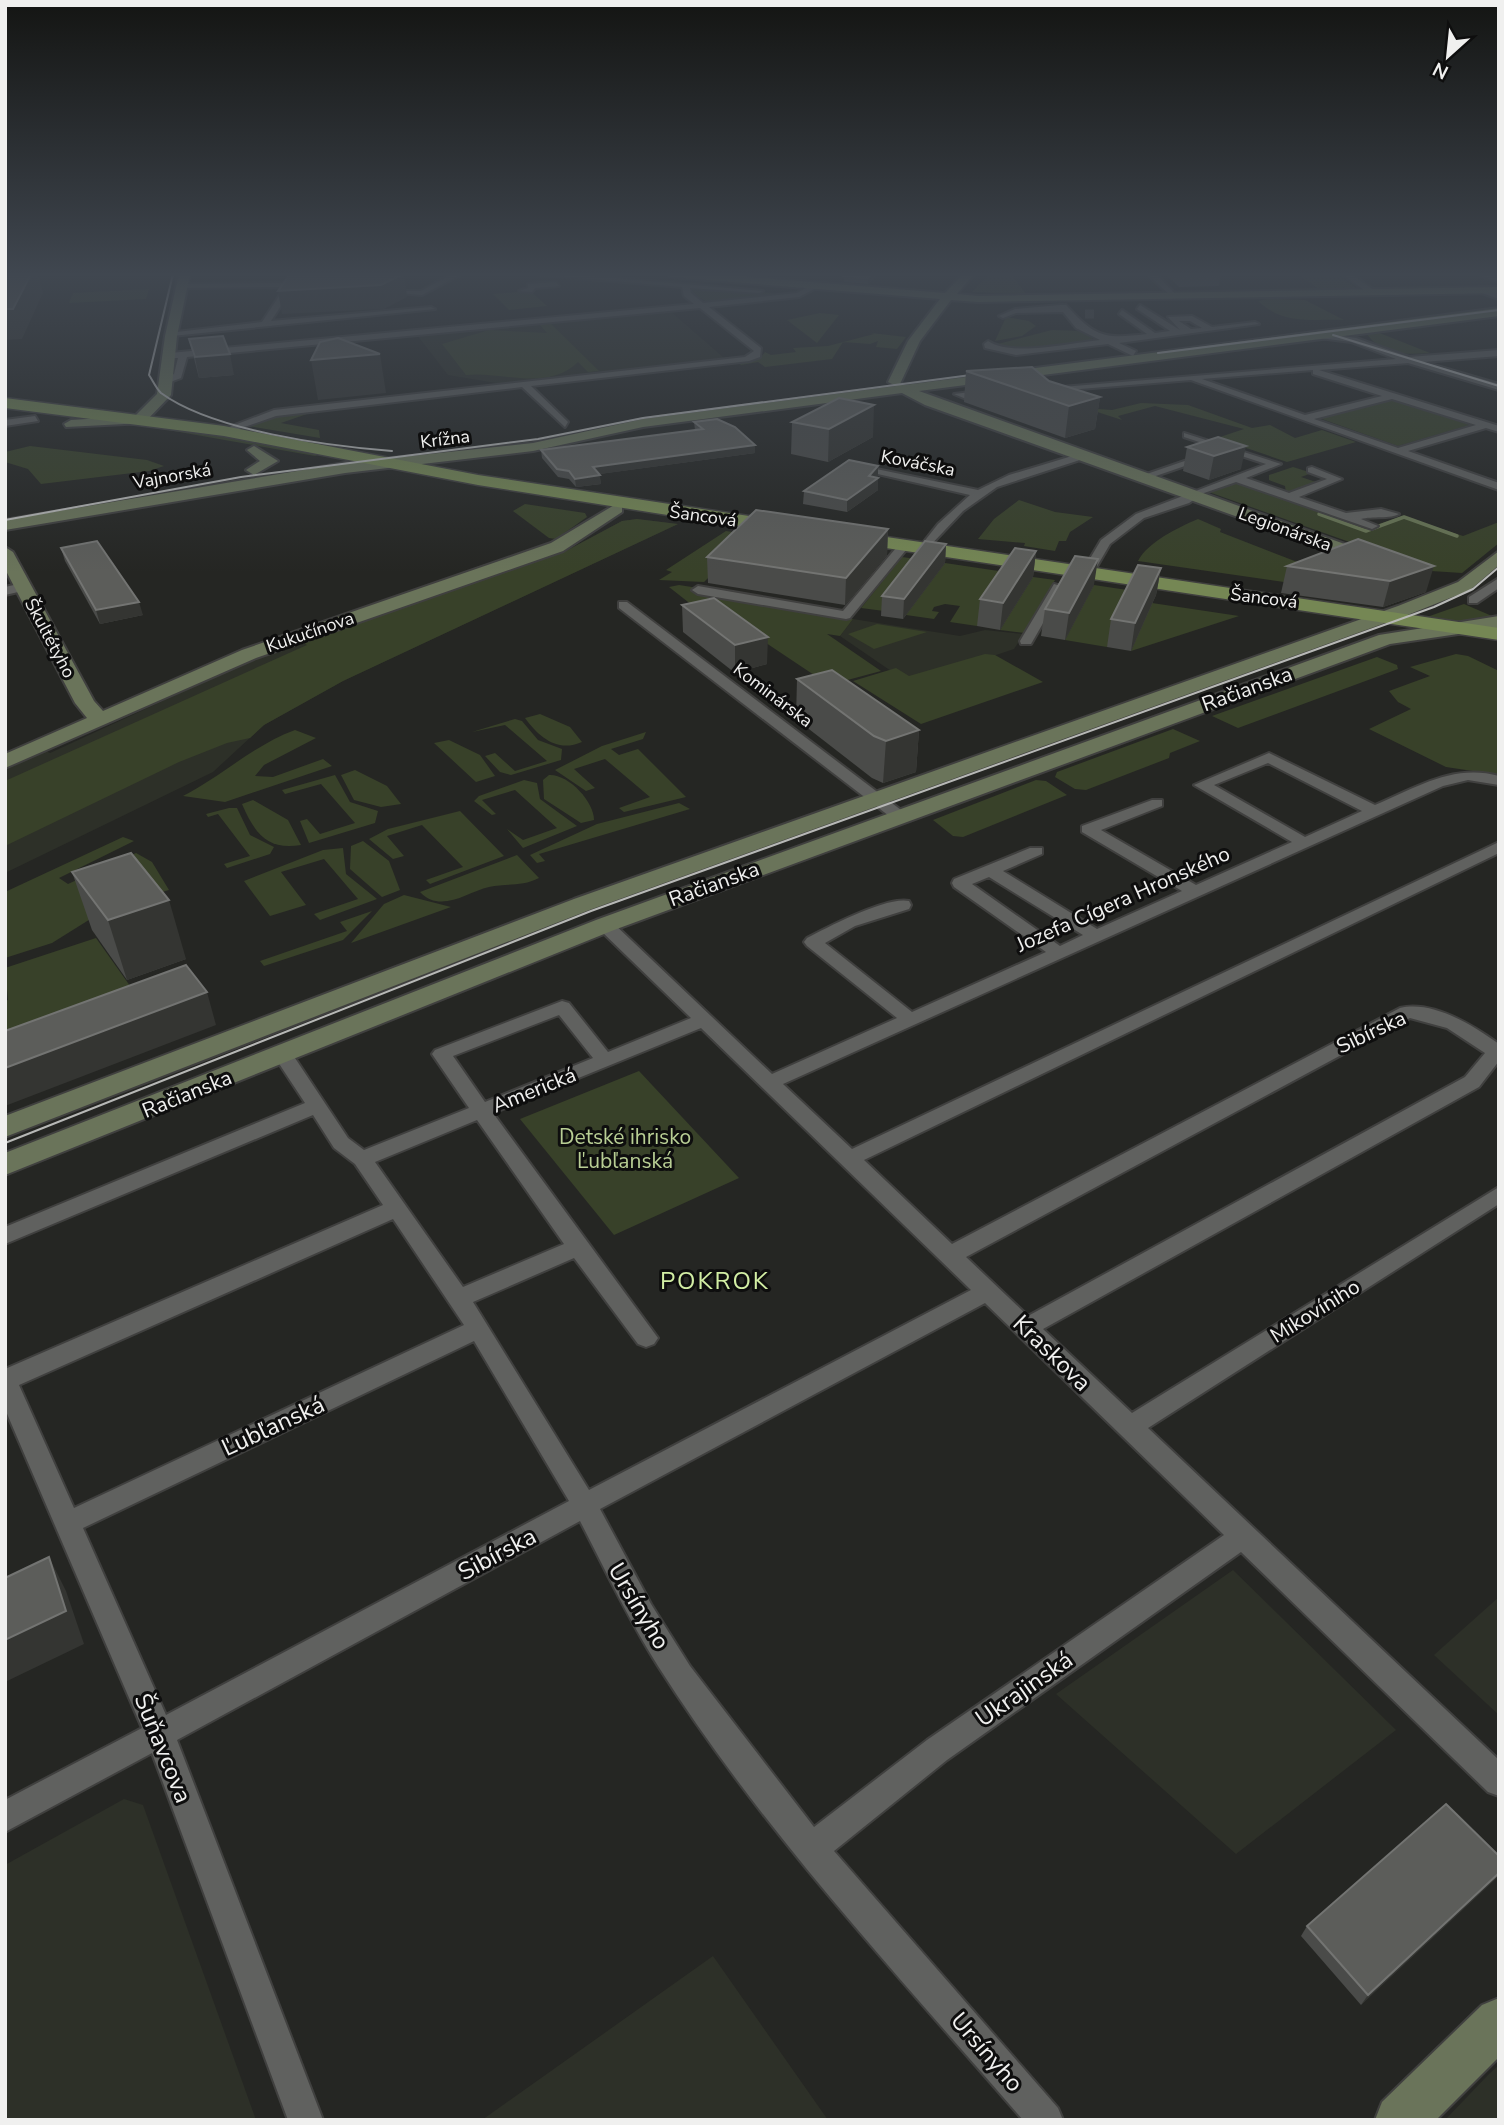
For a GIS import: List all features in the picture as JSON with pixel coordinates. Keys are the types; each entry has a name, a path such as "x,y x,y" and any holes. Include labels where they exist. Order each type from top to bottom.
{"main road":[{"path":"5,402 96,415 132,413 346,461"},
{"path":"5,415 71,424 132,413 254,450 310,460 346,461"},
{"name":"Šancová","path":"346,461 450,467 900,550 1382,619"},
{"name":"Šancová","path":"346,461 616,509 925,548 1382,619"},
{"path":"1382,619 1499,634"},
{"path":"1382,619 1433,632 1499,643"}],"street":[{"path":"132,413 164,395 168,373"},
{"path":"224,432 274,413 620,373"},
{"path":"910,382 911,373"},
{"name":"Krížna","path":"450,467 643,423 961,373"},
{"name":"Krížna","path":"543,427 986,373"},
{"path":"1029,390 1240,373"},
{"path":"1324,373 1499,429"},
{"path":"1452,373 1499,387"},
{"path":"1189,377 1499,487"},
{"path":"132,413 165,381"},
{"name":"Legionárska","path":"910,382 930,402 966,402 1082,456 1388,566"},
{"path":"524,384 565,424"},
{"path":"966,402 999,392"},
{"path":"1304,418 1393,396"},
{"path":"5,423 35,419"},
{"path":"1398,451 1486,425"},
{"name":"Legionárska","path":"1188,435 1276,464 1200,491 1195,496"},
{"name":"Krížna","path":"346,461 417,444"},
{"path":"1143,477 1230,449"},
{"path":"254,450 270,461 254,470"},
{"path":"925,548 953,512 978,492 1013,475 1082,456"},
{"name":"Vajnorská","path":"5,516 310,460"},
{"name":"Vajnorská","path":"5,525 346,461"},
{"name":"Kováčska","path":"851,467 978,492"},
{"path":"1288,497 1337,479 1312,470"},
{"path":"1235,478 1372,526"},
{"path":"1088,572 1105,542 1140,516 1195,496"},
{"path":"1342,516 1371,505"},
{"name":"Kukučínova","path":"5,762 254,652 557,547 616,509"},
{"path":"1342,516 1356,517 1378,509 1393,514"},
{"path":"698,590 846,615 900,550"},
{"name":"Škultétyho","path":"5,552 14,589 85,703 99,720"},
{"name":"Račianska","path":"5,1127 583,904 1453,592 1499,556"},
{"path":"1026,641 1066,575"},
{"path":"1471,580 1431,581 1499,611"},
{"path":"1473,600 1499,582"},
{"name":"Kominárska","path":"623,605 899,816"},
{"path":"1315,610 1336,621 1341,628 1339,633"},
{"name":"Račianska","path":"5,1166 605,925 899,816 1386,639 1499,622"},
{"path":"1305,843 1202,785 1252,763 1368,815"},
{"name":"Jozefa Cígera Hronského","path":"769,1083 1457,775 1482,775 1499,781"},
{"path":"1157,803 1088,829 1195,892"},
{"path":"849,1159 1499,848"},
{"path":"1036,851 960,883 1059,953"},
{"path":"990,870 1096,936"},
{"path":"903,905 849,922 813,942 910,1020"},
{"name":"Kraskova","path":"605,925 1499,1781"},
{"path":"606,1062 562,1007 442,1054 526,1177 646,1338"},
{"name":"Sibírska","path":"950,1255 1407,1012 1435,1015 1467,1030 1495,1051 1486,1067 1472,1082 1026,1328"},
{"name":"Americká","path":"362,1159 606,1062 706,1019"},
{"name":"Ursínyho","path":"284,1055 341,1143 362,1159 478,1329 585,1506 596,1532 678,1671 745,1768 810,1850 1046,2120"},
{"path":"5,1236 317,1106"},
{"name":"Mikovíniho","path":"1130,1427 1499,1194"},
{"path":"5,1381 397,1208"},
{"path":"458,1299 580,1246"},
{"name":"Sibírska","path":"5,1817 962,1302 989,1292"},
{"name":"Ľubľanská","path":"68,1523 478,1329"},
{"name":"Šuňavcova","path":"5,1381 160,1735 306,2120"},
{"name":"Ukrajinská","path":"810,1850 937,1750 1243,1536"},
{"path":"1401,2120 1499,2022"}],"shaded area":[{"path":"447,373 594,373 502,384"},
{"path":"637,519 678,524 343,681 264,725 213,772 5,873 5,770 46,751 50,753 254,659 564,552 622,521"},
{"path":"853,619 960,636 985,630 1024,634 1014,649 910,684 840,636"},
{"path":"1233,1570 1396,1730 1236,1854 1056,1694"},
{"path":"1499,1597 1499,1715 1434,1655"},
{"path":"124,1799 143,1805 256,2120 5,2120 5,1865"},
{"path":"713,1956 828,2120 482,2120"},
{"path":"1499,2065 1499,2120 1445,2120 1489,2074"}],"green space":[{"path":"465,373 560,373 539,378"},
{"path":"1392,400 1470,425 1398,446 1319,418"},
{"path":"1141,403 1188,405 1252,428 1270,425 1295,438 1322,430 1356,442 1287,462 1217,438 1244,429 1155,406 1118,416 1122,420 1085,408 1112,410"},
{"path":"306,410 307,414 281,423 319,430 320,438 248,426 266,417"},
{"path":"134,424 218,434 323,453 315,456"},
{"path":"30,446 147,460 164,466 149,471 41,484 28,469 5,462 5,452"},
{"path":"1293,467 1312,473 1301,477 1316,482 1286,493 1285,486 1269,480 1269,475"},
{"path":"1229,483 1239,483 1367,528 1403,516 1463,536 1499,522 1499,543 1462,573 1431,571 1206,491"},
{"path":"1019,500 1055,512 1093,517 1070,532 1066,541 1059,541 1055,551 1024,546 1025,543 978,539 994,519"},
{"path":"525,504 585,513 587,517 556,539 549,538 513,511"},
{"path":"637,519 678,524 343,681 264,725 250,738 227,743 179,762 5,846 5,781 307,645 303,642 564,552 622,521"},
{"path":"1198,519 1221,529 1220,532 1305,565 1291,583 1138,561 1156,542"},
{"path":"726,531 752,535 704,582 659,580 672,572 666,570"},
{"path":"902,557 924,560 884,611 861,608"},
{"path":"945,563 1012,573 977,626 950,622 960,606 945,604 934,607 932,611 939,612 934,619 906,615"},
{"path":"1033,577 1055,580 1025,633 1000,630"},
{"path":"679,585 698,588 715,596 853,619 840,636 827,634 881,671 829,685 748,631 716,624 669,587"},
{"path":"1094,585 1134,591 1107,647 1065,640"},
{"path":"1152,603 1239,616 1131,651"},
{"path":"1464,604 1499,619 1463,622 1424,618"},
{"path":"877,624 927,632 874,649 848,634"},
{"path":"985,654 995,655 1043,682 921,724 853,681 896,668 909,676"},
{"path":"1456,654 1468,656 1499,671 1499,775 1446,767 1369,729 1411,709 1398,702 1389,691 1430,676 1410,667"},
{"path":"1377,657 1397,665 1398,669 1238,728 1212,716"},
{"path":"540,714 570,727 582,742 565,746 543,737 525,718"},
{"path":"515,719 522,721 538,740 562,749 561,760 511,775 500,772 485,756 495,753 515,771 547,761 505,725 472,732"},
{"path":"1173,729 1200,741 1170,753 1169,758 1086,790 1075,789 1055,777 1057,772"},
{"path":"295,730 316,738 264,765 255,776 273,777 323,759 332,766 225,802 183,796 252,752"},
{"path":"646,732 643,739 611,749 619,755 638,749 686,797 624,812 619,808 650,797 605,759 574,769 595,788 586,791 555,770 602,746"},
{"path":"449,740 480,755 495,776 476,782 434,743"},
{"path":"355,770 387,786 401,804 381,807 354,800 341,775"},
{"path":"335,775 350,802 378,811 375,823 309,843 300,821 307,819 320,834 355,823 321,784 285,794 282,790"},
{"path":"549,775 564,779 579,790 590,805 594,820 581,823 544,799 543,780"},
{"path":"524,780 537,783 540,799 577,826 523,848 507,829 523,840 557,828 515,790 482,800 496,814 492,815 474,801 479,796"},
{"path":"1036,780 1046,781 1067,795 963,837 953,836 933,820"},
{"path":"253,800 288,820 301,845 279,845 263,837 242,804"},
{"path":"679,803 690,809 539,854 545,861 537,863 530,855 597,824"},
{"path":"237,808 250,835 274,847 270,854 227,868 224,864 250,856 218,814 208,817 206,814"},
{"path":"460,811 504,856 430,884 426,880 463,867 422,825 387,836 404,856 393,859 369,839 388,829"},
{"path":"123,837 134,841 59,878 68,884 136,853 152,862 169,890 108,908 52,943 5,958 5,892"},
{"path":"363,841 389,861 400,890 382,897 350,869 351,846"},
{"path":"343,848 346,874 377,899 320,920 314,914 358,899 324,859 281,872 306,905 270,916 244,881 323,850"},
{"path":"517,855 539,878 526,883 489,887 454,900 437,901 420,892"},
{"path":"404,895 451,907 351,943 384,904"},
{"path":"372,911 343,940 264,966 260,961 347,931 340,922"},
{"path":"96,938 145,1007 5,1059 5,1001 8,1000 5,968"},
{"name":"Detské ihrisko Ľubľanská","path":"639,1071 739,1178 614,1235 520,1119"}],"building":[{"path":"972,373 1039,373 1049,381 1100,397 1069,406"},
{"path":"839,398 874,405 829,429 792,422"},
{"path":"717,419 735,427 755,445 593,467 600,475 575,479 569,471 557,469 541,450 703,429 694,422"},
{"path":"1218,437 1246,446 1214,456 1187,447"},
{"path":"849,460 878,466 869,476 878,478 847,500 804,491"},
{"path":"756,510 888,529 846,578 707,557"},
{"path":"1358,539 1434,566 1390,581 1287,566"},
{"path":"97,541 139,602 96,610 61,548"},
{"path":"925,541 946,544 904,599 882,596"},
{"path":"1015,548 1036,551 1003,603 980,599"},
{"path":"1075,556 1098,559 1069,613 1045,609"},
{"path":"1138,565 1161,568 1135,623 1111,619"},
{"path":"714,598 768,637 735,645 682,605"},
{"path":"832,670 919,730 886,741 874,736 797,679"},
{"path":"131,853 169,900 108,920 72,872"},
{"path":"186,965 207,992 5,1068 5,1031"},
{"path":"49,1557 66,1611 5,1640 5,1578"},
{"path":"1446,1804 1499,1856 1499,1873 1368,1995 1307,1926"}],"waterway":[{"path":"1319,514 1366,531 1404,517 1457,536"}],"tram line":[{"path":"149,373 161,393 183,406 240,427 304,440 392,451"},
{"path":"5,520 241,477 538,439 643,418 985,373"},
{"path":"1457,373 1499,386"},
{"path":"5,1143 591,911 1434,607 1473,589 1499,567"}],"district":[{"name":"POKROK","path":"715,1281"}]}
